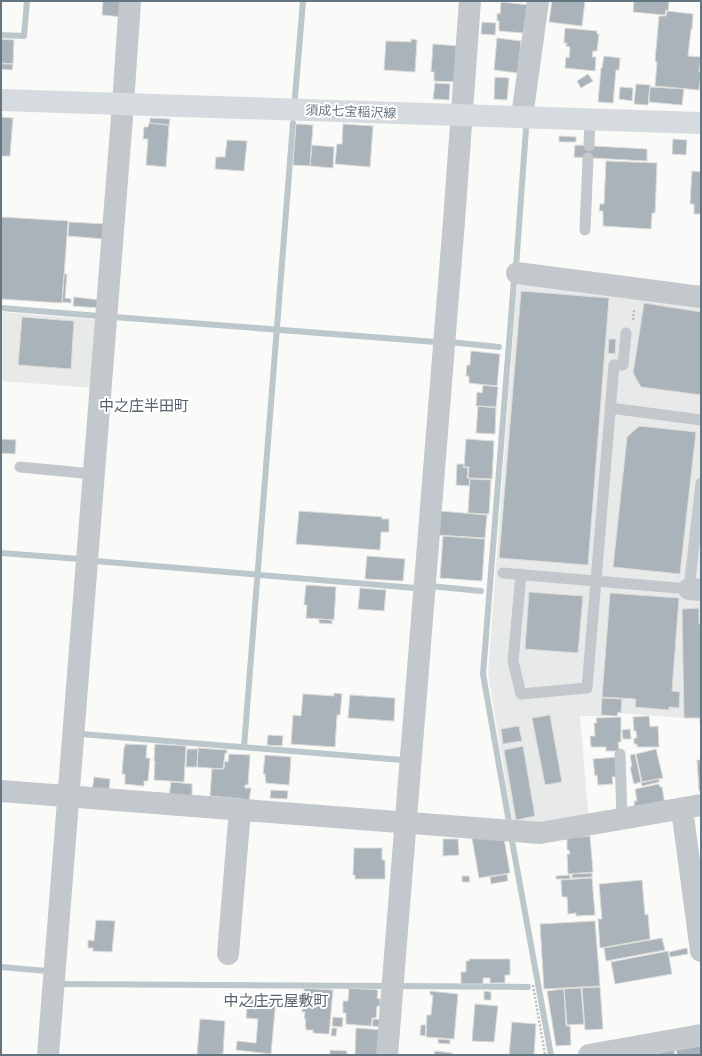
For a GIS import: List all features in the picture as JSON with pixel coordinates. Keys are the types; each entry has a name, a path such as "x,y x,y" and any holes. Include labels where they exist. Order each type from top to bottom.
{"main road":[{"name":"須成七宝稲沢線","path":"1,100 701,123"}],"street":[{"path":"48,1055 130,1"},
{"path":"387,1055 470,1"},
{"path":"522,117 538,1"},
{"path":"517,273 701,297"},
{"path":"1,791 540,833 692,807 701,950"},
{"path":"228,954 240,810"},
{"path":"588,1055 701,1035"}],"lane":[{"path":"589,146 590,119"},
{"path":"585,230 588,158"},
{"path":"521,574 513,661 521,694 587,688 614,364 624,365 626,333"},
{"path":"610,408 701,420"},
{"path":"20,467 94,474"},
{"path":"503,573 695,590 701,483"},
{"path":"620,754 622,819"}],"path":[{"path":"626,333 632,327 636,289"},
{"path":"532,985 545,1055"}],"shaded area":[{"path":"517,282 701,306 701,723 699,723 699,718 618,713 618,716 580,716 589,821 539,829 512,820 488,673"},
{"path":"1,312 100,320 94,388 1,381"}],"building":[{"path":"103,1 123,1 122,17 102,15"},
{"path":"552,1 585,1 582,26 549,22"},
{"path":"634,1 669,1 668,11 666,10 665,15 633,12"},
{"path":"501,2 529,5 523,33 499,31 497,13 500,14"},
{"path":"667,11 693,14 688,56 701,57 699,72 701,72 701,81 699,90 655,86 657,62 655,61 659,16 666,16"},
{"path":"482,22 496,23 495,35 481,34"},
{"path":"565,28 597,31 597,34 599,34 597,51 593,51 592,57 596,57 595,71 565,68 566,57 569,58 570,47 566,46 567,43 564,43"},
{"path":"497,38 521,41 518,73 494,70"},
{"path":"1,39 14,40 13,64 1,63"},
{"path":"411,39 417,40 415,72 384,70 386,41 411,42"},
{"path":"433,44 459,46 457,82 434,81 434,72 431,72"},
{"path":"604,56 620,58 619,70 616,70 613,103 598,102 601,68"},
{"path":"1,64 13,64 12,70 1,69"},
{"path":"588,74 593,81 581,88 577,81"},
{"path":"495,77 509,78 507,100 494,99"},
{"path":"435,83 450,84 449,100 433,99"},
{"path":"636,84 650,85 648,105 634,104"},
{"path":"620,87 633,88 632,101 619,99"},
{"path":"650,87 684,89 682,105 649,102"},
{"path":"1,117 13,118 10,156 1,156"},
{"path":"150,118 170,119 169,125 150,123"},
{"path":"149,123 169,125 166,167 146,165 148,139 143,139 144,127 148,127"},
{"path":"296,124 313,125 310,166 293,165"},
{"path":"343,124 373,126 370,167 335,164 337,144 342,144"},
{"path":"559,136 576,137 576,142 559,142"},
{"path":"673,139 687,140 686,155 672,154"},
{"path":"227,140 247,141 244,171 215,169 216,157 225,157"},
{"path":"312,145 334,147 333,168 310,166"},
{"path":"575,145 647,149 647,161 574,157"},
{"path":"606,161 657,163 655,213 652,213 651,229 603,226 603,211 599,211 600,204 604,204"},
{"path":"692,171 701,172 701,214 694,214 694,204 690,204"},
{"path":"1,217 68,221 62,303 1,299"},
{"path":"69,222 105,224 104,239 68,236"},
{"path":"64,274 67,274 65,298 71,299 71,303 62,302"},
{"path":"521,291 609,298 588,565 499,558"},
{"path":"74,297 100,300 100,308 73,306"},
{"path":"644,303 701,312 701,395 641,387 633,373"},
{"path":"22,317 74,321 71,369 18,365"},
{"path":"609,339 616,339 615,354 608,353"},
{"path":"471,351 500,354 497,386 469,383 469,376 466,376 467,365 470,365"},
{"path":"483,385 498,387 496,407 476,406 477,392 482,393"},
{"path":"478,406 496,408 495,434 476,433"},
{"path":"639,426 696,432 680,574 613,567 627,437"},
{"path":"1,439 16,440 15,454 1,453"},
{"path":"466,439 494,441 492,479 468,478 469,467 464,467"},
{"path":"457,464 464,464 463,467 468,468 467,478 470,478 469,486 456,485"},
{"path":"470,479 491,480 489,514 468,513"},
{"path":"299,511 382,517 382,519 389,519 389,532 381,532 380,550 296,544"},
{"path":"440,511 487,515 485,538 438,535"},
{"path":"443,536 485,539 482,581 440,578"},
{"path":"367,556 405,559 403,581 365,579"},
{"path":"306,585 336,587 334,620 306,618 307,605 304,605"},
{"path":"360,588 386,590 384,611 358,609"},
{"path":"529,592 583,596 578,653 525,649"},
{"path":"610,593 679,598 672,691 680,692 679,708 669,707 669,710 635,707 636,699 602,697"},
{"path":"699,608 699,624 701,624 701,722 700,718 684,718 682,609"},
{"path":"319,619 332,620 332,624 319,623"},
{"path":"334,693 342,694 340,715 337,715 335,747 291,744 293,715 301,716 303,694 334,696"},
{"path":"350,695 395,698 394,721 348,718"},
{"path":"602,698 622,699 621,713 618,712 617,716 601,715"},
{"path":"550,715 562,782 545,785 532,718"},
{"path":"649,716 650,727 658,726 659,747 637,747 637,744 634,744 634,738 637,738 636,731 634,731 633,717"},
{"path":"621,717 621,742 618,742 619,751 606,751 606,747 591,747 590,736 595,736 594,723 597,723 596,718"},
{"path":"519,726 522,741 503,744 501,729"},
{"path":"630,729 631,739 623,739 622,730"},
{"path":"268,735 283,736 282,746 267,745"},
{"path":"125,744 147,745 146,758 150,758 148,781 144,781 144,786 125,784 125,774 122,774"},
{"path":"155,744 186,746 184,782 154,780"},
{"path":"523,746 535,816 516,820 504,750"},
{"path":"198,748 227,750 227,753 225,753 223,769 197,767"},
{"path":"187,749 198,749 197,767 186,767"},
{"path":"656,749 663,778 642,782 636,754"},
{"path":"229,754 250,755 248,785 245,785 245,788 251,788 249,801 243,801 243,799 210,796 212,769 224,769 225,761 228,762"},
{"path":"635,754 641,782 634,784 630,767 632,767 630,755"},
{"path":"265,755 291,757 289,785 266,783 265,774 263,774"},
{"path":"618,757 619,777 612,777 613,784 598,785 597,775 595,776 593,759"},
{"path":"697,760 701,760 701,791 699,791"},
{"path":"94,777 110,779 109,793 92,792"},
{"path":"659,779 659,782 642,786 641,783"},
{"path":"171,782 192,784 192,798 169,797"},
{"path":"659,784 660,787 662,787 665,805 635,809 634,801 637,801 635,789"},
{"path":"271,790 288,791 287,799 270,798"},
{"path":"590,836 593,872 568,874 567,854 570,854 569,850 567,850 567,838"},
{"path":"472,838 504,838 510,873 479,878"},
{"path":"443,839 458,839 459,855 443,856"},
{"path":"354,848 382,848 382,860 385,860 385,879 355,879 355,875 353,875"},
{"path":"592,873 592,877 572,878 572,874"},
{"path":"507,874 508,881 491,884 490,877"},
{"path":"570,875 570,879 556,879 556,876"},
{"path":"462,876 469,876 470,882 462,882"},
{"path":"592,878 595,915 576,916 576,913 568,914 567,897 562,897 561,880"},
{"path":"642,880 645,915 648,914 650,939 600,948 598,919 602,919 599,884"},
{"path":"96,920 115,921 112,952 93,951 93,948 88,948 88,940 94,941"},
{"path":"595,921 600,986 544,989 540,924"},
{"path":"662,938 665,950 606,961 604,948"},
{"path":"687,948 688,954 670,957 669,952"},
{"path":"668,951 672,974 615,984 611,962"},
{"path":"469,959 510,959 510,975 505,975 505,983 490,983 490,978 483,978 483,984 461,984 461,972 466,972 466,961 469,961"},
{"path":"600,987 603,1029 585,1030 582,988"},
{"path":"304,988 333,990 329,1034 313,1033 313,1030 306,1030 306,1019 304,1019 305,1012 302,1012"},
{"path":"349,988 378,990 377,998 380,999 380,1006 377,1006 376,1018 372,1018 371,1026 346,1024 346,1013 343,1013 343,1001 348,1001"},
{"path":"581,988 584,1024 567,1025 564,989"},
{"path":"564,989 566,1026 570,1026 571,1045 556,1046 547,991"},
{"path":"430,991 458,994 454,1039 426,1037 427,1015 431,1015 433,995 430,995"},
{"path":"484,991 491,992 491,1000 484,1000"},
{"path":"248,996 276,998 271,1054 236,1050 237,1041 256,1043 258,1019 246,1018"},
{"path":"475,1004 498,1006 494,1042 472,1041"},
{"path":"333,1017 343,1018 342,1027 332,1026"},
{"path":"200,1019 225,1021 223,1054 197,1055"},
{"path":"373,1019 383,1020 383,1027 372,1026"},
{"path":"512,1022 536,1024 534,1055 509,1055"},
{"path":"421,1025 426,1025 425,1036 420,1035"},
{"path":"332,1028 337,1028 336,1036 331,1036"},
{"path":"356,1028 382,1030 381,1055 355,1054"},
{"path":"438,1039 450,1040 450,1044 438,1043"},
{"path":"701,1046 701,1055 677,1055 676,1050"},
{"path":"330,1050 347,1051 347,1055 330,1055"},
{"path":"674,1050 675,1055 658,1055 658,1053"},
{"path":"435,1051 452,1053 452,1055 434,1055"}],"waterway":[{"path":"1,35 24,36 27,1"},
{"path":"295,97 303,1"},
{"path":"244,747 293,123"},
{"path":"516,267 526,129"},
{"path":"509,822 483,674 514,280"},
{"path":"1,308 99,316"},
{"path":"114,317 436,342"},
{"path":"449,342 499,347"},
{"path":"1,553 80,559"},
{"path":"95,561 415,588"},
{"path":"430,586 481,591"},
{"path":"81,730 81,734 402,760"},
{"path":"512,841 551,1055"},
{"path":"1,967 47,971"},
{"path":"60,984 385,986"},
{"path":"399,986 528,987"}],"district":[{"name":"中之庄半田町","path":"144,406"},
{"name":"中之庄元屋敷町","path":"276,1001"}]}
